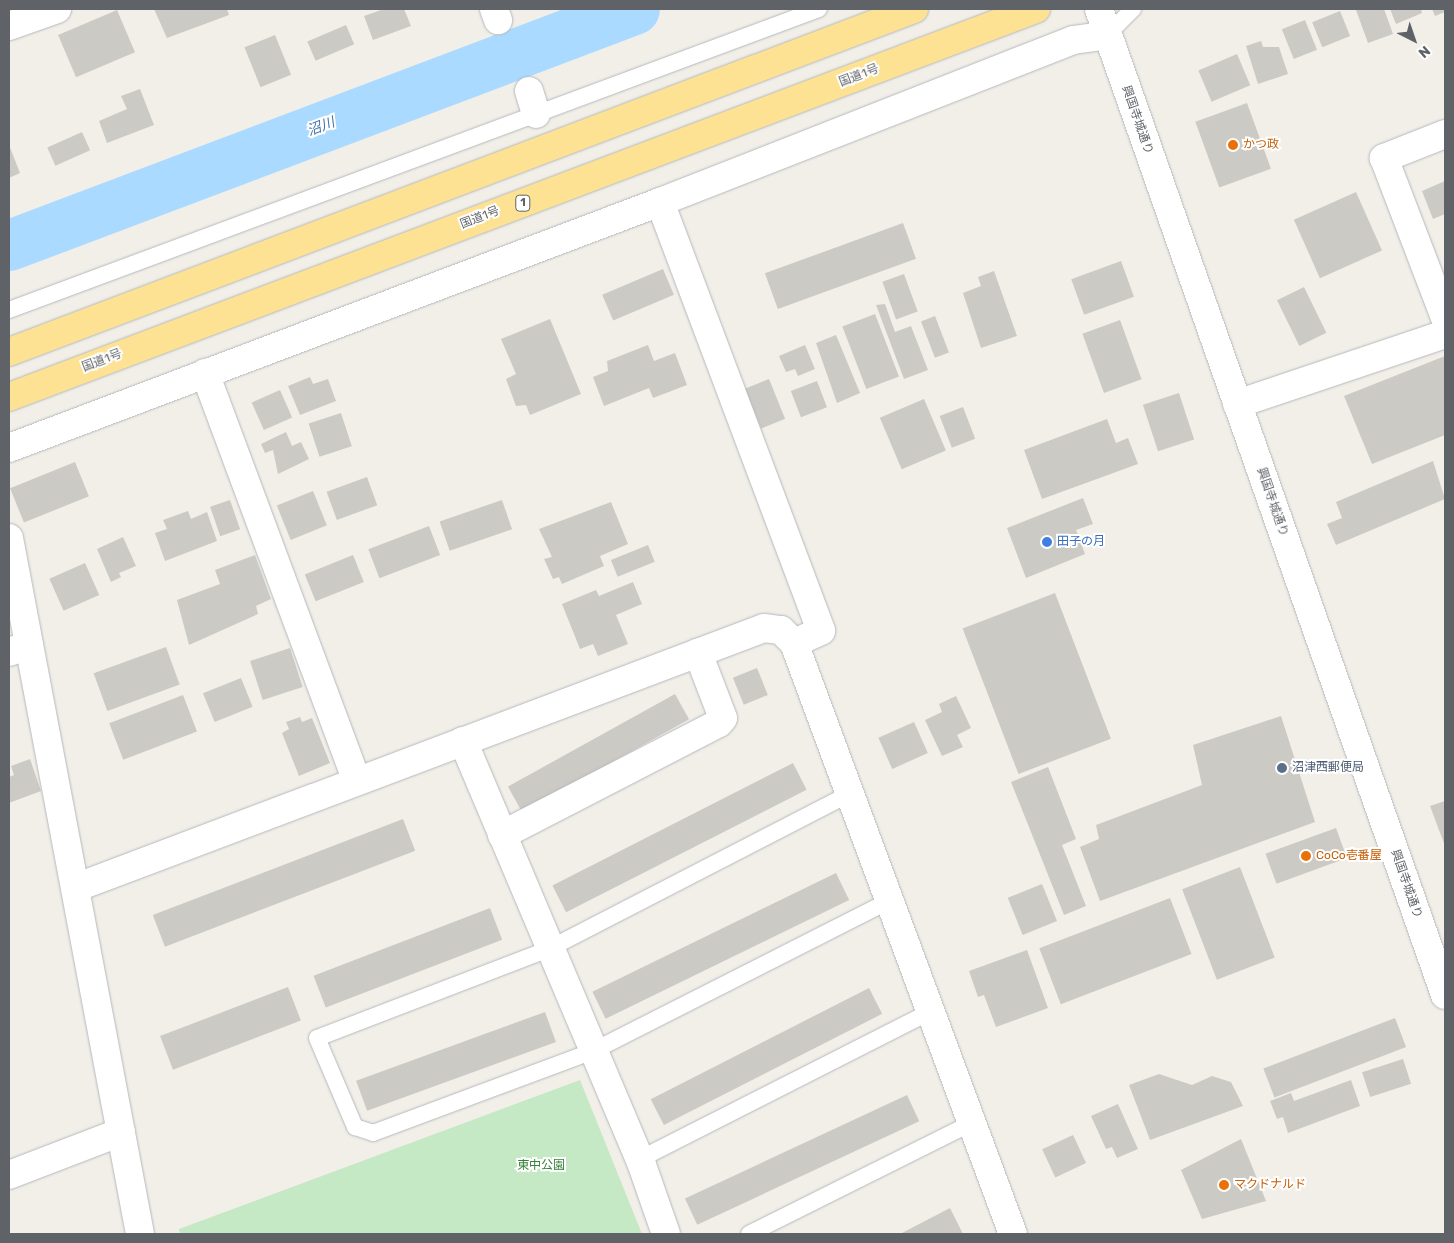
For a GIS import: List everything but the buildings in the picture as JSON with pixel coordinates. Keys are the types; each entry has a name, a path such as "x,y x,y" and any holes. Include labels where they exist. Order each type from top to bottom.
{"highway":[{"path":"9,352 914,9"},
{"name":"国道1号","path":"9,396 1036,9"}],"street":[{"path":"9,26 57,9"},
{"name":"興国寺城通り","path":"1099,9 1445,995"},
{"path":"9,448 660,202 1073,40 1107,35"},
{"path":"1445,134 1384,158 1445,318"},
{"path":"660,202 821,631 794,643"},
{"path":"1237,404 1445,334"},
{"path":"206,373 357,781"},
{"path":"9,538 19,648 75,888 140,1234"},
{"path":"75,888 764,628 781,630 794,643 1013,1234"},
{"path":"502,835 719,723 723,718 698,653"},
{"path":"463,741 549,949 640,1159 666,1234"},
{"path":"9,1175 120,1132"}],"lane":[{"path":"9,310 532,102 820,9"},
{"path":"1107,35 1133,9"},
{"path":"849,794 549,949 316,1038 355,1127 373,1133 593,1050 889,901"},
{"path":"640,1159 930,1012"},
{"path":"749,1234 972,1123"}],"green space":[{"name":"東中公園","path":"580,1080 642,1234 180,1234 179,1229"}],"waterway":[{"name":"沼川","path":"9,245 634,9"}],"place":[{"name":"かつ政","path":"1233,145"},
{"name":"田子の月","path":"1047,542"},
{"name":"沼津西郵便局","path":"1282,768"},
{"name":"CoCo壱番屋","path":"1306,856"},
{"name":"マクドナルド","path":"1224,1185"}]}
